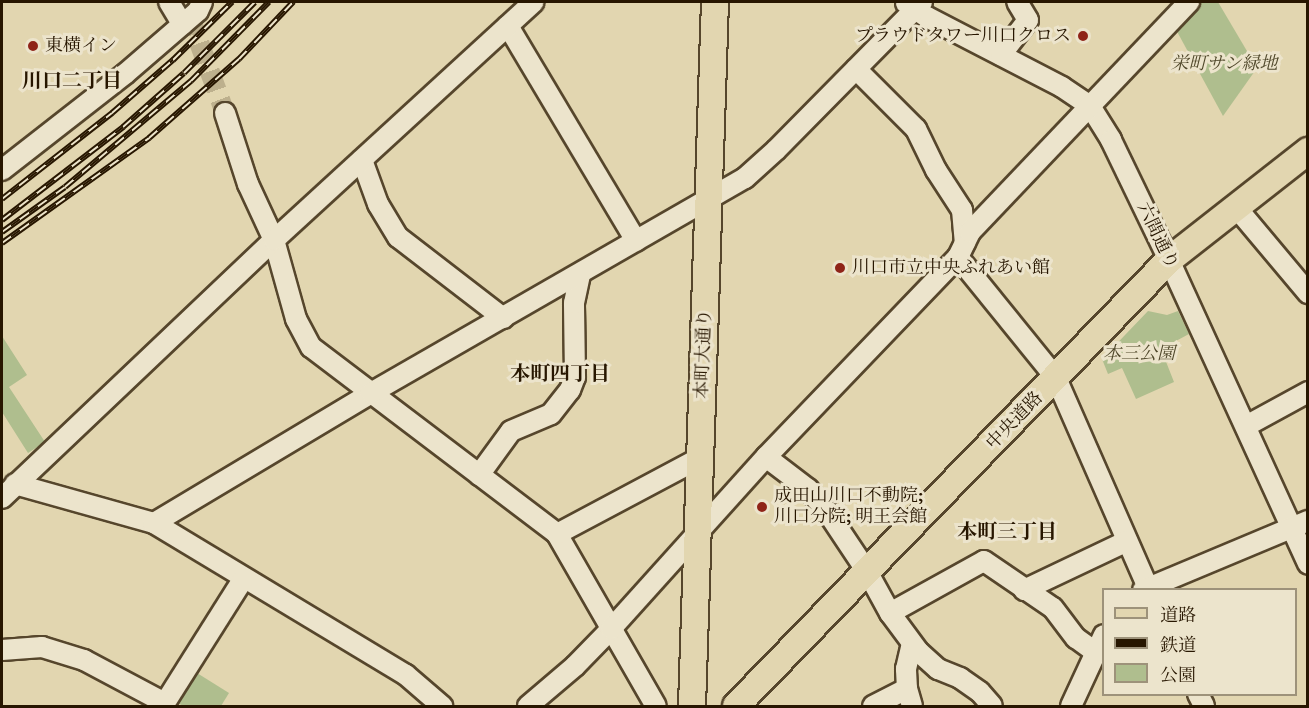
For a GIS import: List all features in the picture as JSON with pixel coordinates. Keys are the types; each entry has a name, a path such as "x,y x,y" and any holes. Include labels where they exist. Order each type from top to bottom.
{"main road":[{"name":"本町大通り","path":"692,706 715,2"},
{"name":"中央道路","path":"736,706 868,573 1169,260 1234,206 1308,151"}],"street":[{"path":"169,2 191,8"},
{"path":"8,491 274,240 534,2"},
{"path":"1001,55 1028,20 1017,2"},
{"path":"528,706 575,666 611,629 766,457 961,250 970,232 1189,2"},
{"path":"154,523 371,393 745,178 856,69 913,4"},
{"name":"六間通り","path":"913,4 1062,87 1090,106 1112,141 1246,426 1299,524 1308,564"},
{"path":"4,163 107,88 191,8"},
{"path":"508,26 636,241"},
{"path":"856,69 916,129 936,170 962,210 961,250 1056,378 1147,588 1299,524"},
{"path":"225,113 248,184 274,240 296,319 311,347 557,534 656,706"},
{"path":"362,160 378,204 398,237 503,318"},
{"path":"1234,206 1308,293"},
{"path":"479,475 511,430 551,414 570,390 575,377 574,303 580,274"},
{"path":"1246,426 1308,392"},
{"path":"766,457 808,489 828,513 912,644 938,669 960,678 980,692 992,706"},
{"path":"557,534 700,458"},
{"path":"8,491 154,523 406,675 442,706"},
{"path":"1024,590 1127,541"},
{"path":"890,613 984,561 1053,608 1076,638 1099,643 1071,706"},
{"path":"2,650 42,647 78,658 163,704 244,578"},
{"path":"873,706 909,698 907,656 912,644"}],"green space":[{"name":"栄町サン緑地","path":"1196,2 1218,2 1257,68 1223,116 1174,26"},
{"name":"本三公園","path":"1148,311 1167,315 1178,311 1189,334 1161,349 1174,382 1136,399 1122,368 1108,374 1102,359"},
{"path":"2,336 27,375 9,387 45,442 28,453 2,412"},
{"path":"189,668 229,693 221,706 183,706 171,699"}],"tunnel":[{"path":"189,15 225,113"}],"railway":[{"path":"2,199 112,113 173,60 232,2"},
{"path":"2,220 123,127 184,73 255,2"},
{"path":"2,232 65,187 191,81 269,2"},
{"path":"2,243 149,138 239,59 293,2"}],"place":[{"name":"プラウドタワー川口クロス","path":"1083,36"},
{"name":"東横イン","path":"33,46"},
{"name":"川口市立中央ふれあい館","path":"840,268"},
{"name":"成田山川口不動院; 川口分院; 明王会館","path":"762,507"}],"district":[{"name":"川口二丁目","path":"72,81"},
{"name":"本町四丁目","path":"560,374"},
{"name":"本町三丁目","path":"1007,532"}]}
